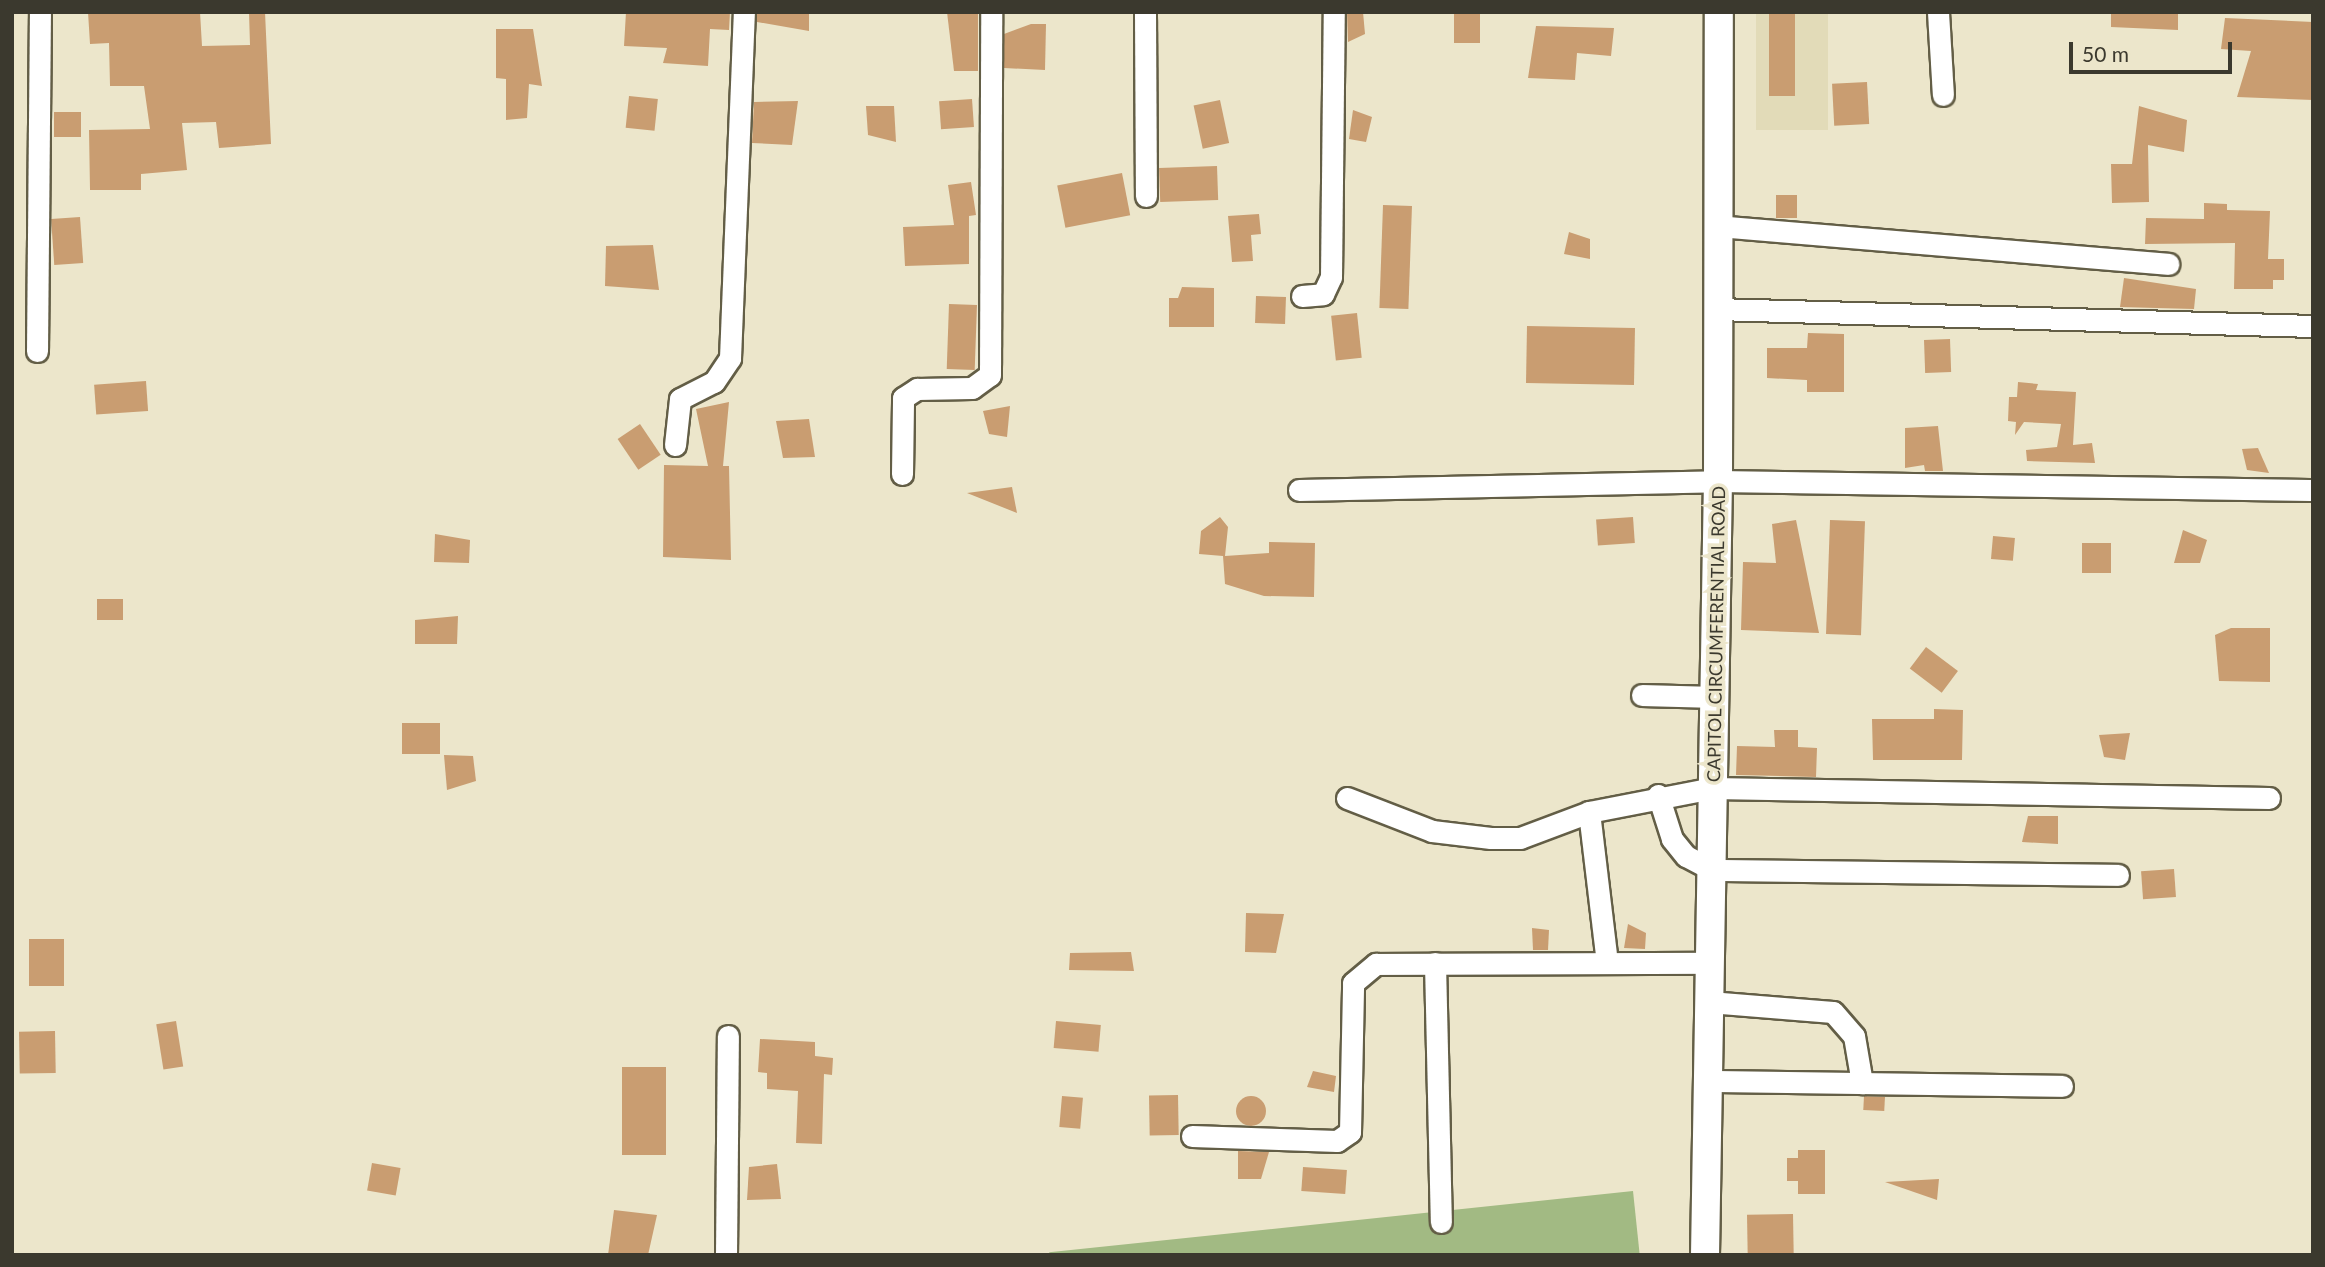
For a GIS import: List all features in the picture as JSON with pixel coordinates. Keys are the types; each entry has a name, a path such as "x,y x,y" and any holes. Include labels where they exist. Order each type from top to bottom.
{"main road":[{"name":"CAPITOL CIRCUMFERENTIAL ROAD","path":"1704,1255 1718,481 1718,12"}],"street":[{"path":"37,351 40,12"},
{"path":"676,445 680,399 714,382 730,358 744,12"},
{"path":"902,474 904,398 917,389 972,388 990,375 990,12"},
{"path":"1145,12 1146,196"},
{"path":"1301,296 1323,294 1331,277 1334,12"},
{"path":"1938,12 1943,95"},
{"path":"1717,226 2168,264"},
{"path":"1716,309 2313,326"},
{"path":"1299,490 1718,481 2313,490"},
{"path":"1642,695 1715,696"},
{"path":"1347,798 1432,831 1491,838 1520,838 1590,812 1658,795 1713,788 2269,798"},
{"path":"1658,795 1672,839 1686,856 1712,870 2118,875"},
{"path":"1590,812 1607,962"},
{"path":"1436,962 1441,1222"},
{"path":"1192,1136 1343,1138 1350,1132 1355,1106 1353,983 1376,964 1710,962"},
{"path":"1709,1002 1833,1012 1854,1036 1862,1083"},
{"path":"726,1255 728,1036"},
{"path":"1708,1081 2062,1086"}],"shaded area":[{"path":"1756,12 1828,12 1828,130 1756,130"}],"green space":[{"path":"1633,1191 1640,1255 1049,1255 1049,1252"}],"building":[{"path":"88,12 200,12 202,46 250,45 249,12 265,12 271,144 219,148 216,122 182,123 187,170 141,174 141,190 90,190 89,130 150,129 144,86 110,86 109,43 90,44"},
{"path":"626,12 730,12 729,30 710,29 708,66 663,63 667,48 624,46"},
{"path":"757,12 809,12 809,31 757,22"},
{"path":"947,12 978,12 978,71 954,71"},
{"path":"1347,12 1363,12 1365,34 1348,42"},
{"path":"1454,12 1480,12 1480,43 1454,43"},
{"path":"1769,12 1795,12 1795,96 1769,96"},
{"path":"2111,12 2178,12 2178,30 2111,27"},
{"path":"2225,18 2313,22 2313,100 2237,97 2251,51 2221,49"},
{"path":"1031,24 1046,24 1045,70 1004,68 1004,34"},
{"path":"1536,26 1614,28 1611,56 1577,53 1575,80 1528,78"},
{"path":"496,29 533,29 542,86 529,84 527,118 506,120 506,79 496,78"},
{"path":"1867,82 1869,124 1834,126 1832,84"},
{"path":"629,96 658,99 654,131 626,128"},
{"path":"972,99 974,127 941,129 939,101"},
{"path":"1220,100 1229,143 1203,149 1194,106"},
{"path":"798,101 792,145 752,143 754,102"},
{"path":"866,106 894,106 896,142 868,135"},
{"path":"2139,106 2187,120 2184,152 2148,145 2149,202 2112,203 2111,164 2132,164"},
{"path":"1353,110 1372,117 1366,142 1349,139"},
{"path":"54,112 81,112 81,137 54,137"},
{"path":"1217,166 1218,200 1160,202 1159,168"},
{"path":"1122,173 1130,215 1065,228 1057,186"},
{"path":"971,182 976,215 969,216 969,264 905,266 903,227 954,225 948,185"},
{"path":"1776,195 1797,195 1797,218 1776,218"},
{"path":"2204,203 2227,204 2227,210 2270,211 2268,259 2284,259 2284,280 2273,280 2273,289 2234,289 2235,243 2145,244 2146,218 2204,219"},
{"path":"1383,205 1412,206 1408,309 1379,308"},
{"path":"1259,214 1261,234 1251,235 1253,261 1232,262 1228,216"},
{"path":"80,217 83,263 54,265 51,219"},
{"path":"1569,232 1590,239 1590,259 1564,254"},
{"path":"653,245 659,290 605,286 606,246"},
{"path":"2124,278 2196,289 2194,309 2120,307"},
{"path":"1182,287 1214,288 1214,327 1169,327 1169,298 1178,298"},
{"path":"1256,296 1286,297 1285,324 1255,323"},
{"path":"949,304 977,305 975,370 947,369"},
{"path":"1357,313 1362,358 1336,360 1331,316"},
{"path":"1527,326 1635,328 1634,385 1526,383"},
{"path":"1808,333 1844,334 1844,392 1807,392 1807,380 1767,378 1767,348 1807,348"},
{"path":"1950,339 1951,372 1925,373 1924,340"},
{"path":"146,381 148,411 96,415 94,385"},
{"path":"2018,382 2038,384 2036,390 2076,392 2073,445 2092,443 2095,463 2027,461 2026,450 2057,447 2061,424 2024,422 2015,435 2016,422 2008,421 2009,397 2017,397"},
{"path":"729,402 723,466 729,466 731,560 663,557 664,465 708,466 696,409"},
{"path":"1010,406 1007,437 989,434 983,411"},
{"path":"809,419 815,457 783,458 776,421"},
{"path":"640,424 661,455 638,470 618,439"},
{"path":"1938,426 1943,471 1925,471 1924,465 1905,468 1905,428"},
{"path":"2258,448 2269,473 2247,470 2242,449"},
{"path":"1012,487 1017,513 967,493"},
{"path":"1220,517 1228,527 1225,556 1269,553 1269,542 1315,543 1314,597 1264,596 1225,584 1223,556 1199,554 1201,531"},
{"path":"1633,517 1635,543 1598,546 1596,520"},
{"path":"1796,520 1819,633 1741,630 1743,562 1776,563 1772,524"},
{"path":"1830,520 1865,521 1861,635 1826,634"},
{"path":"2183,530 2207,540 2200,563 2174,563"},
{"path":"435,534 470,540 469,563 434,562"},
{"path":"1993,536 2015,538 2013,561 1991,559"},
{"path":"2082,543 2111,543 2111,573 2082,573"},
{"path":"97,599 123,599 123,620 97,620"},
{"path":"458,616 457,644 415,644 415,620"},
{"path":"2231,628 2270,628 2270,682 2219,681 2215,635"},
{"path":"1926,647 1958,671 1942,693 1910,669"},
{"path":"1934,709 1963,710 1962,760 1873,760 1872,719 1934,719"},
{"path":"402,723 440,723 440,754 402,754"},
{"path":"1774,730 1798,730 1798,747 1817,748 1816,777 1736,775 1737,746 1775,747"},
{"path":"2130,733 2125,760 2104,757 2099,735"},
{"path":"444,755 473,756 476,781 447,790"},
{"path":"2028,816 2058,816 2058,844 2022,842"},
{"path":"2174,869 2176,897 2143,899 2141,871"},
{"path":"1246,913 1284,914 1276,953 1245,952"},
{"path":"1628,924 1646,933 1645,949 1624,948"},
{"path":"1532,928 1549,930 1548,950 1533,950"},
{"path":"29,939 64,939 64,986 29,986"},
{"path":"1131,952 1134,971 1069,970 1070,953"},
{"path":"176,1021 183,1066 163,1070 156,1024"},
{"path":"1056,1021 1101,1025 1098,1052 1054,1048"},
{"path":"55,1031 56,1073 20,1074 19,1032"},
{"path":"760,1039 815,1042 815,1056 833,1058 832,1075 824,1074 822,1144 796,1143 798,1091 767,1089 767,1073 758,1072"},
{"path":"622,1067 666,1067 666,1155 622,1155"},
{"path":"1313,1071 1336,1076 1334,1092 1307,1087"},
{"path":"1178,1095 1179,1135 1150,1136 1149,1096"},
{"path":"1062,1096 1083,1098 1080,1129 1059,1127"},
{"path":"1251,1096 1262,1100 1266,1111 1262,1122 1251,1126 1240,1122 1236,1111 1240,1100"},
{"path":"1864,1096 1885,1097 1884,1111 1863,1110"},
{"path":"1798,1150 1825,1150 1825,1194 1798,1194 1798,1181 1787,1181 1787,1158 1798,1158"},
{"path":"1238,1151 1269,1152 1261,1179 1238,1179"},
{"path":"372,1163 401,1168 396,1196 367,1191"},
{"path":"777,1164 781,1199 747,1200 749,1167"},
{"path":"1303,1167 1347,1170 1345,1194 1301,1191"},
{"path":"1939,1179 1937,1200 1885,1182"},
{"path":"614,1210 657,1215 648,1255 608,1255"},
{"path":"1793,1214 1794,1254 1748,1255 1747,1215"}]}
